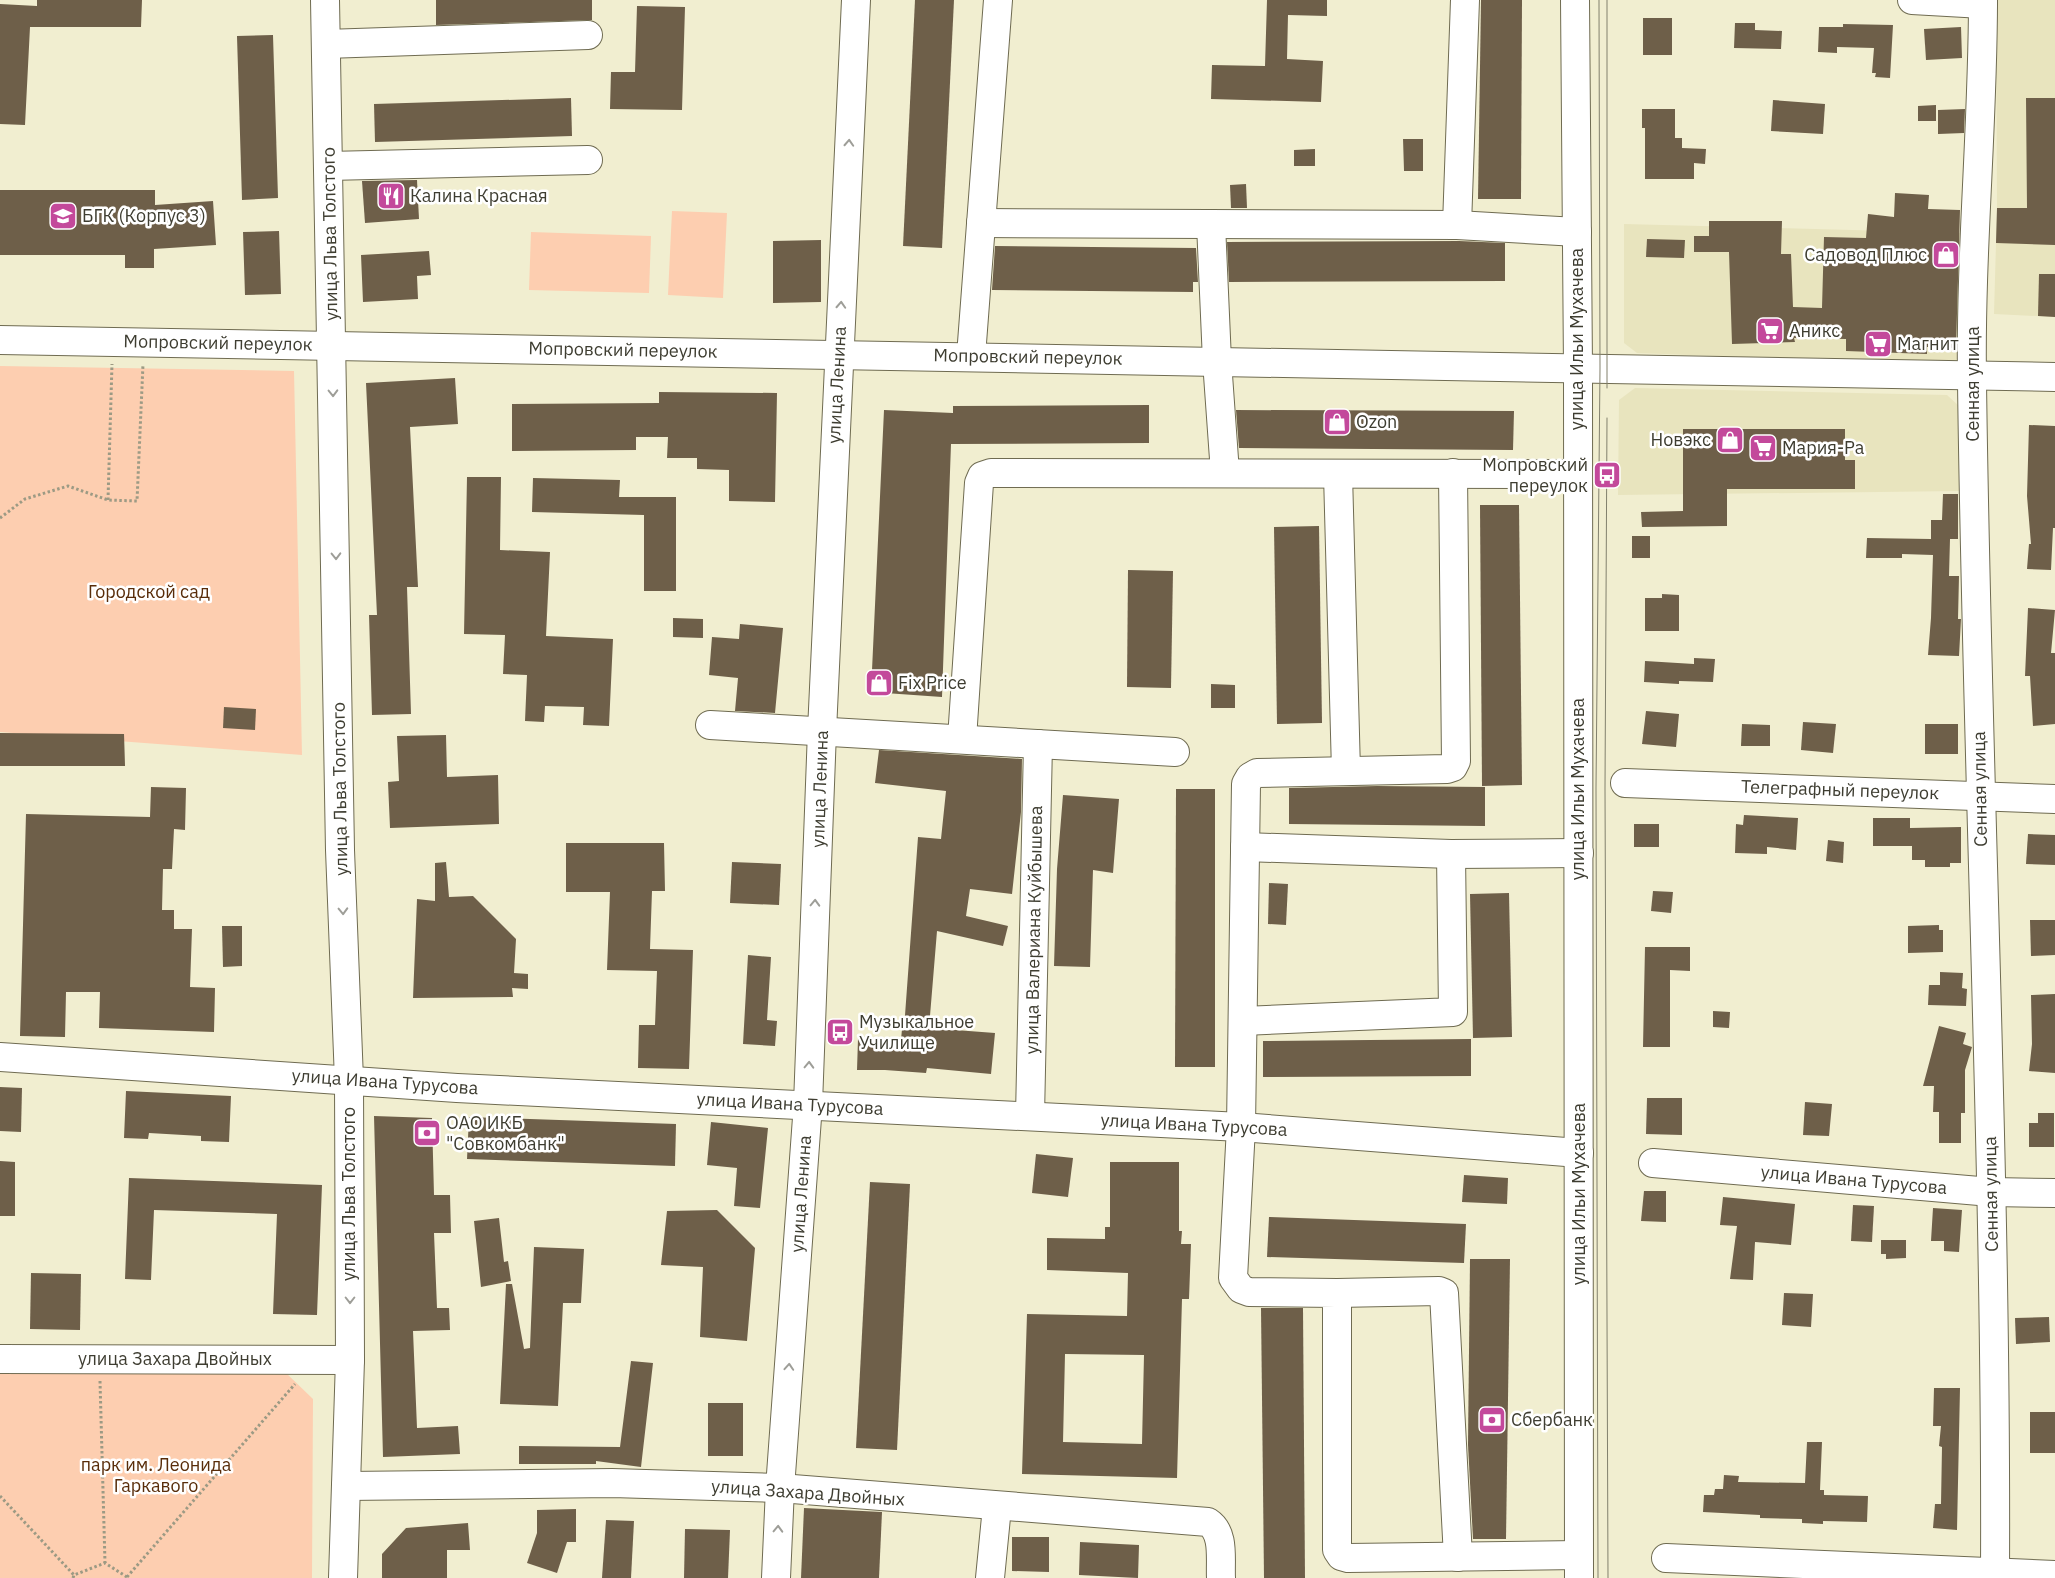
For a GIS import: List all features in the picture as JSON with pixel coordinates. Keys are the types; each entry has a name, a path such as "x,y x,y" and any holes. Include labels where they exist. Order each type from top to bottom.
{"street":[{"name":"улица Льва Толстого","path":"325,0 340,850 349,1080 350,1360 343,1578"},
{"name":"улица Ленина","path":"776,1578 780,1488 808,1104 838,354 856,0"},
{"path":"971,356 998,0"},
{"path":"1457,226 1465,0"},
{"name":"улица Ильи Мухачева","path":"1575,0 1578,368 1579,1567"},
{"path":"1912,0 1983,2"},
{"name":"Сенная улица","path":"1983,2 1972,375 1980,795 1991,1192 1995,1575"},
{"path":"326,44 588,34"},
{"path":"328,166 588,160"},
{"path":"981,223 1457,226 1577,232"},
{"path":"1211,224 1216,361 1225,474"},
{"name":"Мопровский переулок","path":"0,340 332,344 2055,377"},
{"path":"962,739 979,483 982,476 991,473 1578,474"},
{"path":"1338,474 1346,771"},
{"path":"1453,474 1456,761 1453,767 1447,769 1257,773 1250,777 1246,784 1241,1127 1233,1278 1241,1290 1249,1292 1439,1291 1444,1293 1458,1556"},
{"path":"710,725 1175,752"},
{"name":"улица Валериана Куйбышева","path":"1030,1116 1038,744"},
{"name":"Телеграфный переулок","path":"1625,783 2055,799"},
{"path":"1246,847 1451,854 1578,853"},
{"path":"1243,1021 1453,1012 1451,854"},
{"name":"улица Ивана Турусова","path":"0,1057 456,1088 1241,1127 1579,1153"},
{"name":"улица Ивана Турусова","path":"1653,1164 1991,1192 2055,1193"},
{"path":"1337,1292 1337,1550 1341,1556 1348,1558 1458,1556 1579,1567"},
{"name":"улица Захара Двойных","path":"0,1359 350,1360"},
{"name":"улица Захара Двойных","path":"346,1486 612,1483 780,1488 997,1507 1208,1522 1216,1527 1219,1535 1221,1578"},
{"path":"990,1578 997,1507"},
{"path":"1666,1558 1995,1575 2055,1575"}],"path":[{"path":"108,500 112,341"},
{"path":"0,518 25,499 68,486 108,500 137,500 144,342"},
{"path":"99,1359 105,1563"},
{"path":"105,1563 127,1578 316,1359"},
{"path":"0,1496 74,1576 105,1563"}],"shaded area":[{"path":"1996,0 2055,0 2055,317 1994,314 1997,208"},
{"path":"1624,224 1965,233 1962,354 1951,365 1637,353 1624,343"},
{"path":"1635,388 1947,395 1960,407 1960,491 1618,495 1619,400"}],"green space":[{"path":"672,211 727,213 723,298 668,295"},
{"path":"531,232 651,236 649,293 529,290"},
{"name":"Городской сад","path":"0,366 294,371 302,755 0,732"},
{"name":"парк им. Леонида Гаркавого","path":"285,1372 313,1399 312,1578 0,1578 0,1374"}],"building":[{"path":"37,0 142,0 141,27 30,27 25,125 0,124 0,4 37,6"},
{"path":"436,0 592,0 592,20 436,25"},
{"path":"915,0 954,0 942,248 903,246"},
{"path":"1267,0 1327,0 1327,16 1288,15 1287,59 1323,61 1321,102 1211,99 1212,65 1265,66"},
{"path":"1481,0 1522,0 1521,199 1478,199"},
{"path":"637,6 685,7 682,110 610,109 611,72 635,72"},
{"path":"1643,18 1672,18 1672,55 1643,55"},
{"path":"1735,23 1755,23 1755,30 1782,31 1781,49 1734,48"},
{"path":"1843,24 1893,25 1890,78 1875,77 1876,73 1872,73 1874,48 1837,47 1837,53 1818,52 1819,27 1843,27"},
{"path":"1961,27 1962,58 1926,60 1924,29"},
{"path":"273,35 278,198 242,200 237,36"},
{"path":"571,98 572,136 375,142 374,104"},
{"path":"2026,98 2055,98 2055,245 1996,243 1997,208 2027,208"},
{"path":"1773,100 1825,104 1823,134 1771,131"},
{"path":"1936,105 1936,121 1918,121 1918,106"},
{"path":"1642,109 1675,109 1675,138 1682,138 1682,148 1706,149 1705,164 1694,163 1694,179 1645,179 1645,128 1642,128"},
{"path":"1965,109 1964,133 1938,134 1938,110"},
{"path":"1403,139 1423,139 1423,171 1404,171"},
{"path":"1315,149 1315,166 1294,166 1294,150"},
{"path":"417,180 419,219 365,223 362,181"},
{"path":"1246,184 1247,208 1231,208 1230,185"},
{"path":"0,190 155,190 155,205 213,201 216,245 154,249 154,268 125,268 125,255 0,255"},
{"path":"1895,193 1929,195 1928,209 1960,210 1956,348 1927,347 1927,354 1846,351 1846,339 1794,338 1795,342 1732,344 1729,252 1694,252 1694,236 1709,236 1709,221 1782,221 1781,254 1791,254 1793,307 1822,308 1824,237 1866,238 1868,214 1894,217"},
{"path":"279,231 281,294 245,295 243,232"},
{"path":"1647,239 1685,240 1684,258 1646,257"},
{"path":"821,240 821,302 773,303 773,241"},
{"path":"1459,241 1505,243 1505,281 1229,282 1227,242"},
{"path":"995,246 1196,248 1198,282 1193,282 1193,292 992,290"},
{"path":"429,251 431,275 417,276 418,299 363,302 361,255"},
{"path":"2039,274 2055,274 2055,317 2038,316"},
{"path":"455,378 458,424 410,427 418,587 407,587 411,714 372,715 369,615 377,615 366,383"},
{"path":"659,392 777,393 775,502 729,501 729,470 697,469 697,458 667,458 668,437 636,437 636,450 512,451 512,404 659,403"},
{"path":"1149,405 1149,443 951,444 942,697 871,692 884,410 953,413 953,406"},
{"path":"1236,410 1514,411 1513,450 1239,448"},
{"path":"2029,425 2055,426 2055,528 2053,528 2051,570 2027,569 2029,544 2031,544 2027,496"},
{"path":"1683,429 1845,429 1845,460 1855,460 1855,489 1727,489 1727,526 1642,527 1641,512 1683,511"},
{"path":"467,477 501,477 500,550 550,552 546,636 613,639 609,726 583,725 584,707 545,706 544,722 525,721 527,675 503,674 505,635 464,634"},
{"path":"533,478 620,480 619,497 676,497 676,591 644,591 644,515 532,512"},
{"path":"1943,494 1958,494 1958,539 1950,539 1949,576 1959,576 1958,619 1961,619 1959,656 1928,655 1933,555 1902,554 1902,558 1866,558 1867,538 1931,539 1931,520 1942,520"},
{"path":"1480,505 1519,505 1522,785 1482,786"},
{"path":"1319,526 1322,723 1277,724 1274,527"},
{"path":"1632,536 1650,536 1650,558 1632,558"},
{"path":"1128,570 1173,571 1171,688 1127,687"},
{"path":"1662,594 1679,595 1679,631 1645,631 1645,598 1662,598"},
{"path":"2028,608 2055,610 2051,653 2055,653 2055,724 2033,726 2030,676 2025,676"},
{"path":"673,618 703,619 703,638 673,637"},
{"path":"740,624 783,628 775,713 735,711 738,678 709,675 712,637 739,639"},
{"path":"1694,658 1715,659 1713,682 1679,681 1679,684 1644,682 1645,661 1694,664"},
{"path":"1211,684 1235,685 1235,708 1211,708"},
{"path":"224,707 256,709 255,730 223,728"},
{"path":"1646,711 1679,714 1676,747 1642,744"},
{"path":"1803,722 1836,724 1833,753 1801,750"},
{"path":"1742,724 1770,725 1770,746 1741,746"},
{"path":"1925,724 1958,724 1958,754 1925,754"},
{"path":"0,733 124,734 125,766 0,766"},
{"path":"446,735 447,777 498,775 499,824 390,828 388,782 399,781 397,736"},
{"path":"879,750 1022,759 1021,812 1012,894 970,889 966,916 1008,926 1003,946 937,931 929,1028 995,1033 991,1074 927,1068 926,1073 857,1070 858,1039 901,1040 902,1029 904,1029 918,837 941,839 946,791 875,783"},
{"path":"1377,786 1485,787 1485,826 1289,824 1289,788"},
{"path":"151,787 186,788 185,830 174,829 172,869 163,869 162,910 174,910 174,929 192,929 190,987 215,988 214,1032 99,1028 100,992 66,992 65,1037 20,1036 26,814 150,817"},
{"path":"1176,789 1215,789 1215,1067 1175,1067"},
{"path":"1063,795 1119,799 1113,873 1093,870 1090,967 1054,966 1057,869"},
{"path":"1744,815 1798,818 1796,850 1767,847 1767,854 1735,853 1736,824 1743,825"},
{"path":"1873,818 1910,818 1910,828 1961,827 1961,863 1950,863 1950,867 1925,867 1925,860 1912,860 1912,846 1873,846"},
{"path":"1634,824 1659,824 1659,847 1634,847"},
{"path":"2028,834 2055,835 2055,865 2026,864"},
{"path":"1828,840 1844,842 1843,863 1826,861"},
{"path":"566,843 664,843 665,891 652,891 650,949 693,950 689,1069 638,1068 639,1025 655,1025 657,971 607,970 610,892 566,892"},
{"path":"446,862 449,897 473,896 516,939 514,973 528,974 528,989 512,988 513,997 413,998 417,899 435,901 435,863"},
{"path":"732,862 781,864 779,905 730,903"},
{"path":"1269,883 1288,884 1286,925 1268,924"},
{"path":"1653,891 1673,892 1671,913 1651,911"},
{"path":"1509,893 1512,1037 1473,1038 1470,894"},
{"path":"2030,920 2055,920 2055,955 2031,956"},
{"path":"1939,925 1939,930 1943,930 1943,952 1908,953 1908,926"},
{"path":"222,926 242,926 242,966 223,967"},
{"path":"1645,947 1690,947 1690,971 1670,970 1670,1047 1643,1047"},
{"path":"748,955 771,957 767,1020 777,1021 775,1046 743,1044"},
{"path":"1940,972 1963,973 1962,988 1967,989 1966,1006 1928,1005 1929,985 1940,985"},
{"path":"2055,994 2055,1073 2029,1071 2032,1044 2031,995"},
{"path":"1713,1011 1730,1012 1729,1028 1713,1027"},
{"path":"1939,1026 1966,1033 1963,1044 1972,1047 1965,1070 1965,1113 1961,1113 1961,1143 1939,1143 1939,1112 1933,1112 1934,1086 1923,1086"},
{"path":"1471,1039 1471,1076 1263,1077 1263,1041"},
{"path":"0,1087 22,1088 21,1132 0,1131"},
{"path":"126,1091 231,1096 229,1142 201,1141 201,1136 149,1133 148,1139 124,1138"},
{"path":"1647,1098 1682,1098 1682,1135 1646,1134"},
{"path":"1805,1102 1832,1104 1829,1136 1803,1135"},
{"path":"2038,1113 2054,1113 2054,1147 2029,1147 2029,1123 2038,1123"},
{"path":"374,1116 432,1118 434,1195 450,1195 451,1233 434,1233 437,1308 449,1308 450,1330 413,1331 417,1428 458,1426 460,1454 383,1457"},
{"path":"469,1117 676,1124 675,1166 467,1159"},
{"path":"711,1122 768,1128 760,1208 734,1206 737,1168 707,1165"},
{"path":"1036,1154 1073,1158 1068,1197 1032,1193"},
{"path":"0,1161 15,1162 15,1216 0,1216"},
{"path":"1110,1162 1179,1162 1179,1231 1182,1231 1181,1244 1191,1244 1189,1299 1182,1299 1177,1478 1022,1474 1027,1314 1127,1316 1128,1273 1047,1270 1047,1238 1105,1239 1105,1227 1110,1227","holes":["1065,1354 1144,1355 1142,1444 1063,1442"]},
{"path":"1464,1175 1508,1178 1507,1204 1462,1202"},
{"path":"129,1178 322,1185 317,1315 273,1314 277,1214 154,1210 151,1280 125,1279"},
{"path":"870,1182 910,1184 897,1450 856,1448"},
{"path":"1644,1191 1666,1191 1666,1222 1641,1221"},
{"path":"1723,1197 1795,1204 1791,1245 1755,1242 1753,1280 1730,1279 1737,1226 1720,1225"},
{"path":"1853,1205 1874,1206 1872,1242 1851,1241"},
{"path":"1933,1208 1962,1210 1959,1252 1944,1251 1944,1241 1931,1241"},
{"path":"717,1210 755,1248 747,1341 700,1337 703,1267 661,1265 667,1211"},
{"path":"1269,1217 1466,1224 1464,1263 1267,1257"},
{"path":"499,1218 504,1262 508,1261 511,1281 481,1287 474,1221"},
{"path":"1881,1240 1906,1240 1906,1258 1886,1259 1886,1254 1881,1254"},
{"path":"534,1247 584,1249 581,1303 563,1303 558,1406 500,1404 506,1284 512,1284 524,1349 530,1348"},
{"path":"1470,1259 1510,1259 1506,1539 1473,1539 1468,1445"},
{"path":"31,1273 81,1274 80,1330 30,1329"},
{"path":"1784,1293 1813,1294 1811,1327 1782,1325"},
{"path":"1261,1308 1303,1308 1305,1578 1264,1578"},
{"path":"2049,1317 2050,1342 2016,1344 2015,1318"},
{"path":"631,1361 653,1363 641,1467 596,1461 596,1464 519,1464 519,1446 620,1447"},
{"path":"1934,1388 1960,1388 1957,1530 1933,1528 1935,1504 1941,1504 1942,1447 1939,1446 1941,1426 1933,1426"},
{"path":"708,1403 743,1403 743,1456 708,1456"},
{"path":"2030,1412 2055,1412 2055,1453 2030,1453"},
{"path":"1807,1442 1822,1442 1820,1490 1824,1490 1824,1495 1868,1496 1867,1522 1823,1521 1823,1524 1802,1523 1802,1519 1760,1518 1760,1515 1703,1512 1704,1495 1714,1495 1715,1489 1723,1489 1724,1475 1739,1476 1738,1482 1805,1483"},
{"path":"804,1508 882,1512 879,1578 801,1578"},
{"path":"576,1509 576,1542 567,1542 557,1573 527,1563 537,1533 537,1510"},
{"path":"606,1520 634,1521 631,1578 602,1578"},
{"path":"468,1523 470,1550 447,1550 447,1578 382,1578 382,1554 406,1528"},
{"path":"685,1529 730,1530 728,1578 684,1578"},
{"path":"1012,1537 1049,1537 1049,1572 1012,1571"},
{"path":"1080,1542 1139,1545 1138,1578 1079,1575"}],"tram line":[{"path":"1598,1578 1596,788 1600,368 1599,0"},
{"path":"1607,0 1607,388"},
{"path":"1607,418 1605,788 1608,1578"}],"place":[{"name":"Калина Красная","path":"391,196"},
{"name":"БГК (Корпус 3)","path":"63,216"},
{"name":"Садовод Плюс","path":"1946,255"},
{"name":"Аникс","path":"1770,331"},
{"name":"Магнит","path":"1878,344"},
{"name":"Ozon","path":"1337,422"},
{"name":"Новэкс","path":"1730,440"},
{"name":"Мария-Ра","path":"1763,448"},
{"name":"Мопровский переулок","path":"1607,475"},
{"name":"Fix Price","path":"879,683"},
{"name":"Музыкальное Училище","path":"840,1032"},
{"name":"ОАО ИКБ \"Совкомбанк\"","path":"427,1133"},
{"name":"Сбербанк","path":"1492,1420"}]}
